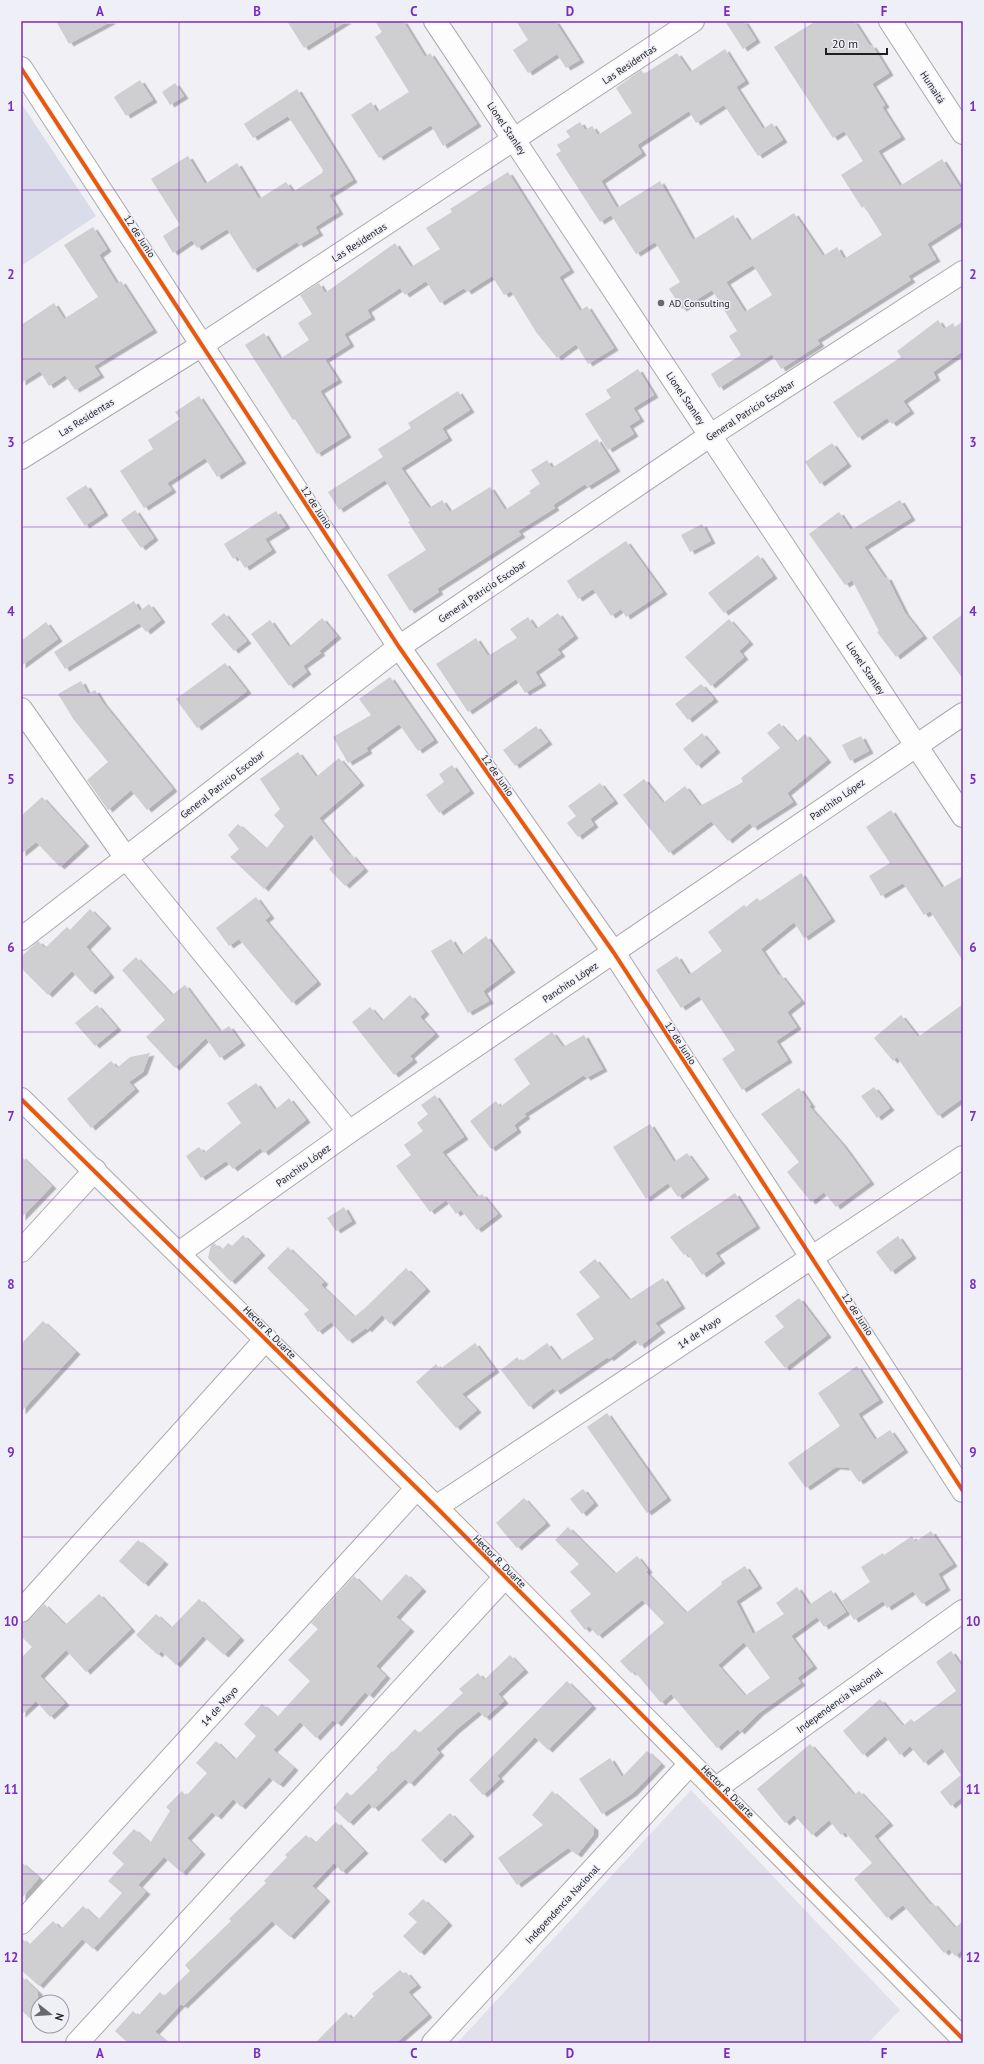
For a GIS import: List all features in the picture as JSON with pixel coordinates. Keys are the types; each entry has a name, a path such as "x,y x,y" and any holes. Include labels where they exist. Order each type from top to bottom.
{"street":[{"name":"Lionel Stanley","path":"435,21 963,816"},
{"name":"Las Residentas","path":"21,458 202,345 515,140 693,21"},
{"name":"Humaitá","path":"890,21 963,133"},
{"name":"12 de Junio","path":"21,68 399,647 614,953 963,1491"},
{"name":"General Patricio Escobar","path":"21,939 399,647 711,435 963,272"},
{"path":"21,708 126,858 349,1132"},
{"name":"Panchito López","path":"179,1253 349,1132 614,953 916,744 963,714"},
{"name":"Hector R. Duarte","path":"21,1099 95,1170 417,1488 963,2039"},
{"name":"14 de Mayo","path":"436,1507 963,1157"},
{"path":"21,1251 95,1170"},
{"path":"21,1611 266,1339"},
{"name":"14 de Mayo","path":"21,1923 417,1488"},
{"path":"77,2043 505,1577"},
{"name":"Independencia Nacional","path":"715,1788 963,1610"},
{"name":"Independencia Nacional","path":"433,2043 690,1764"}],"shaded area":[{"path":"21,103 96,216 21,266"},
{"path":"691,1790 900,2010 868,2043 457,2043"}],"building":[{"path":"56,21 112,21 69,44"},
{"path":"287,21 347,21 304,48"},
{"path":"375,21 403,21 425,57 430,53 477,124 443,146 431,125 379,158 351,115 371,102 377,112 409,92 375,37 382,32"},
{"path":"516,21 555,21 580,60 566,68 557,54 528,73 513,50 528,40"},
{"path":"725,21 744,21 756,40 743,49"},
{"path":"816,21 854,21 870,46 872,45 889,73 872,84 885,105 882,107 901,137 878,151 900,186 942,159 963,192 963,221 927,244 936,259 908,276 911,280 817,340 820,344 781,369 772,354 719,388 711,374 741,355 729,336 737,331 712,290 682,309 669,289 680,282 655,242 636,254 611,215 600,222 556,154 561,151 557,145 570,137 566,131 580,122 585,130 592,126 598,135 632,113 616,88 641,70 644,74 677,53 690,72 725,49 745,81 736,87 763,129 772,123 783,140 758,156 724,105 696,123 689,111 637,145 642,153 601,181 617,208 660,181 693,240 733,215 750,241 794,213 823,256 837,247 844,259 882,235 864,206 862,208 841,175 863,161 844,131 833,138 774,47","holes":["753,265 772,295 745,312 726,282"]},
{"path":"140,80 153,100 126,116 114,97"},
{"path":"175,83 184,96 170,105 162,92"},
{"path":"297,89 353,180 329,195 339,212 315,227 319,233 299,245 297,242 253,270 227,229 197,248 192,240 173,253 163,236 180,225 151,179 188,156 205,184 237,163 259,199 286,182 293,192 322,173 323,170 288,116 253,138 244,124"},
{"path":"508,172 570,270 559,277 580,311 587,306 614,348 588,364 576,344 557,358 536,332 511,291 504,295 492,276 467,292 464,288 440,303 426,281 405,295 400,288 367,310 371,317 344,334 350,344 325,360 338,380 320,391 347,435 317,454 295,419 293,420 245,345 264,333 280,359 309,340 298,323 312,314 300,295 319,283 325,293 395,243 411,267 440,249 426,228 452,212 450,209"},
{"path":"93,227 107,249 99,255 117,284 121,281 153,330 94,366 100,375 75,390 65,375 49,386 40,371 21,383 21,325 54,303 64,319 98,297 64,245"},
{"path":"938,320 944,329 953,323 955,327 963,321 963,351 933,372 936,378 903,401 910,411 892,424 887,418 858,438 833,402 901,357 897,351"},
{"path":"638,369 654,395 633,408 640,419 629,426 634,434 608,450 585,414 611,398 606,390"},
{"path":"458,391 470,410 442,428 448,438 401,468 429,508 442,500 450,512 490,487 505,510 531,493 529,491 540,484 531,470 547,460 552,468 597,439 616,469 587,487 585,484 553,505 555,508 518,531 521,535 437,589 439,592 410,611 387,575 426,550 408,522 410,521 385,480 339,510 328,492 383,457 378,449 411,428 408,423"},
{"path":"199,396 242,461 217,477 205,458 167,483 172,490 144,508 120,471 153,449 148,440 180,419 175,412"},
{"path":"832,443 847,464 820,484 805,462"},
{"path":"86,485 104,513 85,526 66,498"},
{"path":"900,500 911,518 864,547 885,578 887,577 905,613 923,636 896,657 877,632 879,631 852,580 845,585 809,534 839,512 851,530"},
{"path":"135,510 154,538 141,548 121,520"},
{"path":"276,511 286,526 265,539 272,550 245,568 237,556 233,559 224,544"},
{"path":"702,524 711,541 690,552 681,535"},
{"path":"626,541 663,592 626,617 621,609 611,616 593,589 578,599 567,581"},
{"path":"758,555 773,576 724,613 708,593"},
{"path":"134,601 140,611 149,604 161,620 146,632 139,623 65,669 54,652"},
{"path":"224,613 247,641 234,651 211,624"},
{"path":"558,613 574,636 557,649 561,654 535,672 542,683 525,693 516,679 468,712 436,664 476,638 488,656 517,638 510,629 528,617 536,629"},
{"path":"963,614 963,679 932,637"},
{"path":"322,618 337,636 319,651 321,653 303,666 307,672 289,686 251,634 270,620 289,647"},
{"path":"729,619 749,642 739,651 744,657 711,686 685,657"},
{"path":"46,622 58,639 21,666 21,641"},
{"path":"225,663 247,691 197,728 176,699"},
{"path":"390,677 434,740 418,751 399,724 366,748 368,751 348,763 333,737 371,715 359,699"},
{"path":"81,681 88,694 95,690 103,703 173,789 147,810 131,790 108,810 87,780 108,762 74,720 58,694"},
{"path":"701,684 714,699 688,720 675,704"},
{"path":"779,723 796,742 805,734 827,760 787,793 793,802 753,828 750,823 728,841 711,821 669,853 623,795 644,779 663,803 685,786 700,806 743,782 741,778 780,748 767,733"},
{"path":"536,726 548,742 515,766 503,750"},
{"path":"702,733 716,750 697,766 683,749"},
{"path":"861,736 869,751 850,761 842,745"},
{"path":"298,752 316,777 339,758 360,783 319,818 350,856 351,854 364,869 345,886 329,869 334,864 311,834 264,889 230,857 239,849 228,835 238,824 266,849 284,826 274,815 280,809 260,779"},
{"path":"452,765 470,791 439,813 426,795 444,782 439,774"},
{"path":"600,783 614,801 590,819 594,825 578,837 567,823 576,816 568,806"},
{"path":"42,797 85,844 60,867 36,842 21,854 21,816"},
{"path":"891,810 942,888 963,876 963,961 930,911 924,915 903,883 881,896 869,876 890,863 866,827"},
{"path":"801,873 831,919 804,938 794,922 761,949 779,976 781,975 801,1001 787,1012 797,1027 776,1041 788,1060 742,1090 722,1059 735,1050 699,996 681,1008 656,970 677,956 689,975 722,951 708,932 744,905 746,907 757,898 760,901"},
{"path":"256,897 270,916 265,920 317,982 292,1003 239,939 229,946 216,928"},
{"path":"90,909 107,926 86,947 110,975 91,992 72,971 48,995 21,968 21,957 38,941 45,948 67,927 70,930"},
{"path":"486,936 511,970 483,991 489,1001 468,1013 431,951 451,939 461,955"},
{"path":"136,957 172,995 185,985 220,1032 229,1026 241,1043 220,1058 206,1038 175,1068 146,1037 165,1020 122,970"},
{"path":"410,995 425,1012 420,1017 435,1034 410,1056 413,1060 394,1075 352,1022 370,1007 382,1021"},
{"path":"963,1004 963,1098 938,1116 897,1057 893,1061 874,1038 901,1015 918,1037"},
{"path":"97,1005 117,1028 95,1046 75,1023"},
{"path":"552,1032 563,1047 584,1035 603,1069 586,1078 584,1075 524,1114 526,1116 514,1125 517,1130 491,1149 470,1121 496,1101 500,1107 530,1084 514,1059"},
{"path":"150,1053 143,1072 129,1082 135,1089 91,1128 67,1099 111,1061 117,1068 130,1057"},
{"path":"256,1083 275,1110 289,1098 306,1120 264,1153 260,1148 233,1169 226,1161 201,1178 186,1156 199,1147 204,1153 241,1123 227,1103"},
{"path":"874,1087 890,1108 877,1118 861,1096"},
{"path":"799,1088 811,1105 809,1106 843,1145 870,1182 836,1207 824,1192 811,1202 787,1172 799,1162 761,1114"},
{"path":"435,1095 464,1137 442,1152 477,1197 482,1194 498,1214 477,1230 461,1210 456,1214 446,1200 430,1212 396,1166 411,1155 404,1145 423,1131 417,1123 428,1114 421,1105"},
{"path":"650,1124 674,1162 687,1153 705,1177 678,1197 668,1183 646,1199 613,1147"},
{"path":"21,1156 52,1186 21,1218"},
{"path":"735,1193 756,1226 715,1253 721,1261 702,1275 687,1253 684,1255 670,1237"},
{"path":"344,1207 352,1221 336,1231 327,1218"},
{"path":"243,1235 261,1253 231,1282 208,1258 211,1245 214,1243 222,1250 228,1243 232,1246"},
{"path":"898,1236 912,1256 891,1272 876,1252"},
{"path":"288,1247 324,1282 321,1285 354,1317 406,1268 426,1289 390,1324 382,1315 367,1330 366,1328 348,1341 331,1322 318,1332 304,1314 309,1310 267,1268"},
{"path":"595,1259 629,1300 663,1278 681,1306 655,1323 661,1330 640,1346 635,1339 609,1359 608,1357 556,1392 553,1388 529,1407 501,1370 517,1357 521,1362 547,1343 560,1361 594,1339 576,1314 600,1297 579,1272"},
{"path":"799,1298 827,1335 785,1368 764,1342 784,1327 775,1316"},
{"path":"43,1321 76,1352 21,1412 21,1344"},
{"path":"475,1343 495,1370 462,1394 477,1410 456,1428 416,1382 436,1364 440,1369"},
{"path":"857,1366 879,1400 858,1414 875,1440 890,1430 904,1450 859,1482 849,1468 836,1467 806,1488 788,1463 840,1426 818,1393"},
{"path":"607,1413 667,1498 647,1513 587,1427"},
{"path":"583,1489 594,1503 582,1514 570,1499"},
{"path":"524,1498 546,1523 517,1548 496,1523"},
{"path":"568,1527 615,1574 637,1556 648,1570 646,1572 686,1613 722,1584 721,1582 745,1566 758,1586 736,1601 753,1634 784,1614 776,1603 797,1587 809,1605 831,1590 846,1612 824,1627 817,1617 791,1636 813,1666 797,1678 801,1683 759,1713 740,1732 738,1729 717,1748 671,1694 661,1703 634,1671 631,1673 620,1661 664,1623 642,1600 598,1636 589,1626 585,1630 570,1611 591,1594 570,1572 579,1564 555,1540","holes":["744,1642 770,1678 745,1696 718,1665"]},
{"path":"931,1531 953,1564 938,1574 946,1588 922,1604 913,1591 887,1608 883,1601 854,1620 842,1601 870,1582 861,1567 883,1553 884,1555 912,1536 915,1542"},
{"path":"138,1540 164,1562 144,1584 119,1561"},
{"path":"406,1574 422,1589 396,1617 410,1629 376,1666 386,1676 369,1696 365,1692 337,1724 333,1720 316,1738 300,1722 273,1750 294,1768 279,1785 269,1777 241,1807 233,1799 217,1817 212,1812 187,1838 201,1852 182,1873 164,1857 138,1885 146,1892 93,1949 82,1939 39,1986 21,1970 21,1938 29,1945 53,1921 61,1929 83,1906 98,1920 122,1893 108,1881 124,1864 112,1853 134,1829 150,1843 170,1811 166,1807 182,1791 186,1796 207,1773 196,1763 216,1741 235,1760 256,1736 244,1724 262,1704 277,1717 310,1681 288,1660 318,1629 311,1623 354,1576 380,1602"},
{"path":"99,1594 131,1629 86,1672 66,1650 40,1676 65,1703 50,1717 36,1701 21,1715 21,1658 32,1647 21,1636 21,1624 30,1619 44,1604 65,1625"},
{"path":"199,1599 240,1638 224,1655 203,1636 176,1665 161,1651 158,1655 136,1635 156,1614 171,1628"},
{"path":"951,1651 963,1668 963,1796 951,1806 940,1792 961,1775 942,1748 924,1763 910,1746 900,1755 885,1736 863,1755 843,1731 880,1699 903,1726 911,1719 914,1722 956,1691 936,1662"},
{"path":"510,1655 524,1670 498,1694 504,1701 485,1718 479,1711 456,1730 436,1749 440,1753 410,1784 405,1779 374,1809 369,1803 349,1823 333,1808 347,1792 351,1796 378,1769 376,1768 392,1751 393,1752 415,1729 419,1733 463,1693 459,1689 478,1673 484,1680"},
{"path":"567,1681 592,1706 548,1750 535,1737 497,1776 500,1779 483,1795 469,1780"},
{"path":"810,1744 854,1795 859,1791 889,1823 874,1836 931,1905 933,1903 955,1928 963,1921 963,1949 955,1956 949,1949 944,1953 903,1905 887,1918 854,1879 872,1863 845,1832 841,1835 829,1820 812,1835 794,1815 785,1823 757,1789"},
{"path":"647,1751 661,1764 633,1793 602,1814 579,1779 610,1758 622,1777"},
{"path":"552,1791 594,1828 594,1834 577,1855 568,1848 517,1885 498,1858 543,1825 532,1815"},
{"path":"450,1813 470,1834 441,1861 421,1840"},
{"path":"336,1822 364,1851 342,1872 334,1863 312,1886 326,1899 290,1937 272,1921 183,2006 181,2004 155,2032 168,2043 128,2043 115,2031 133,2011 138,2016 160,1992 164,1996 190,1971 185,1965 231,1921 229,1919 266,1883 264,1881 287,1857 285,1855 306,1835 315,1843"},
{"path":"21,1862 39,1878 21,1899"},
{"path":"423,1899 448,1923 420,1953 403,1936 417,1922 408,1914"},
{"path":"400,1970 404,1974 406,1972 417,1985 408,1992 428,2015 396,2043 315,2043 346,2012 352,2019 374,1996 372,1994"},
{"path":"21,1976 38,1992 38,1994 30,1994 30,2018 21,2010"}],"cycle path":[{"path":"21,68 399,647 614,953 963,1491"},
{"path":"21,1099 436,1507 963,2039"}],"place":[{"name":"AD Consulting","path":"661,303"}]}
